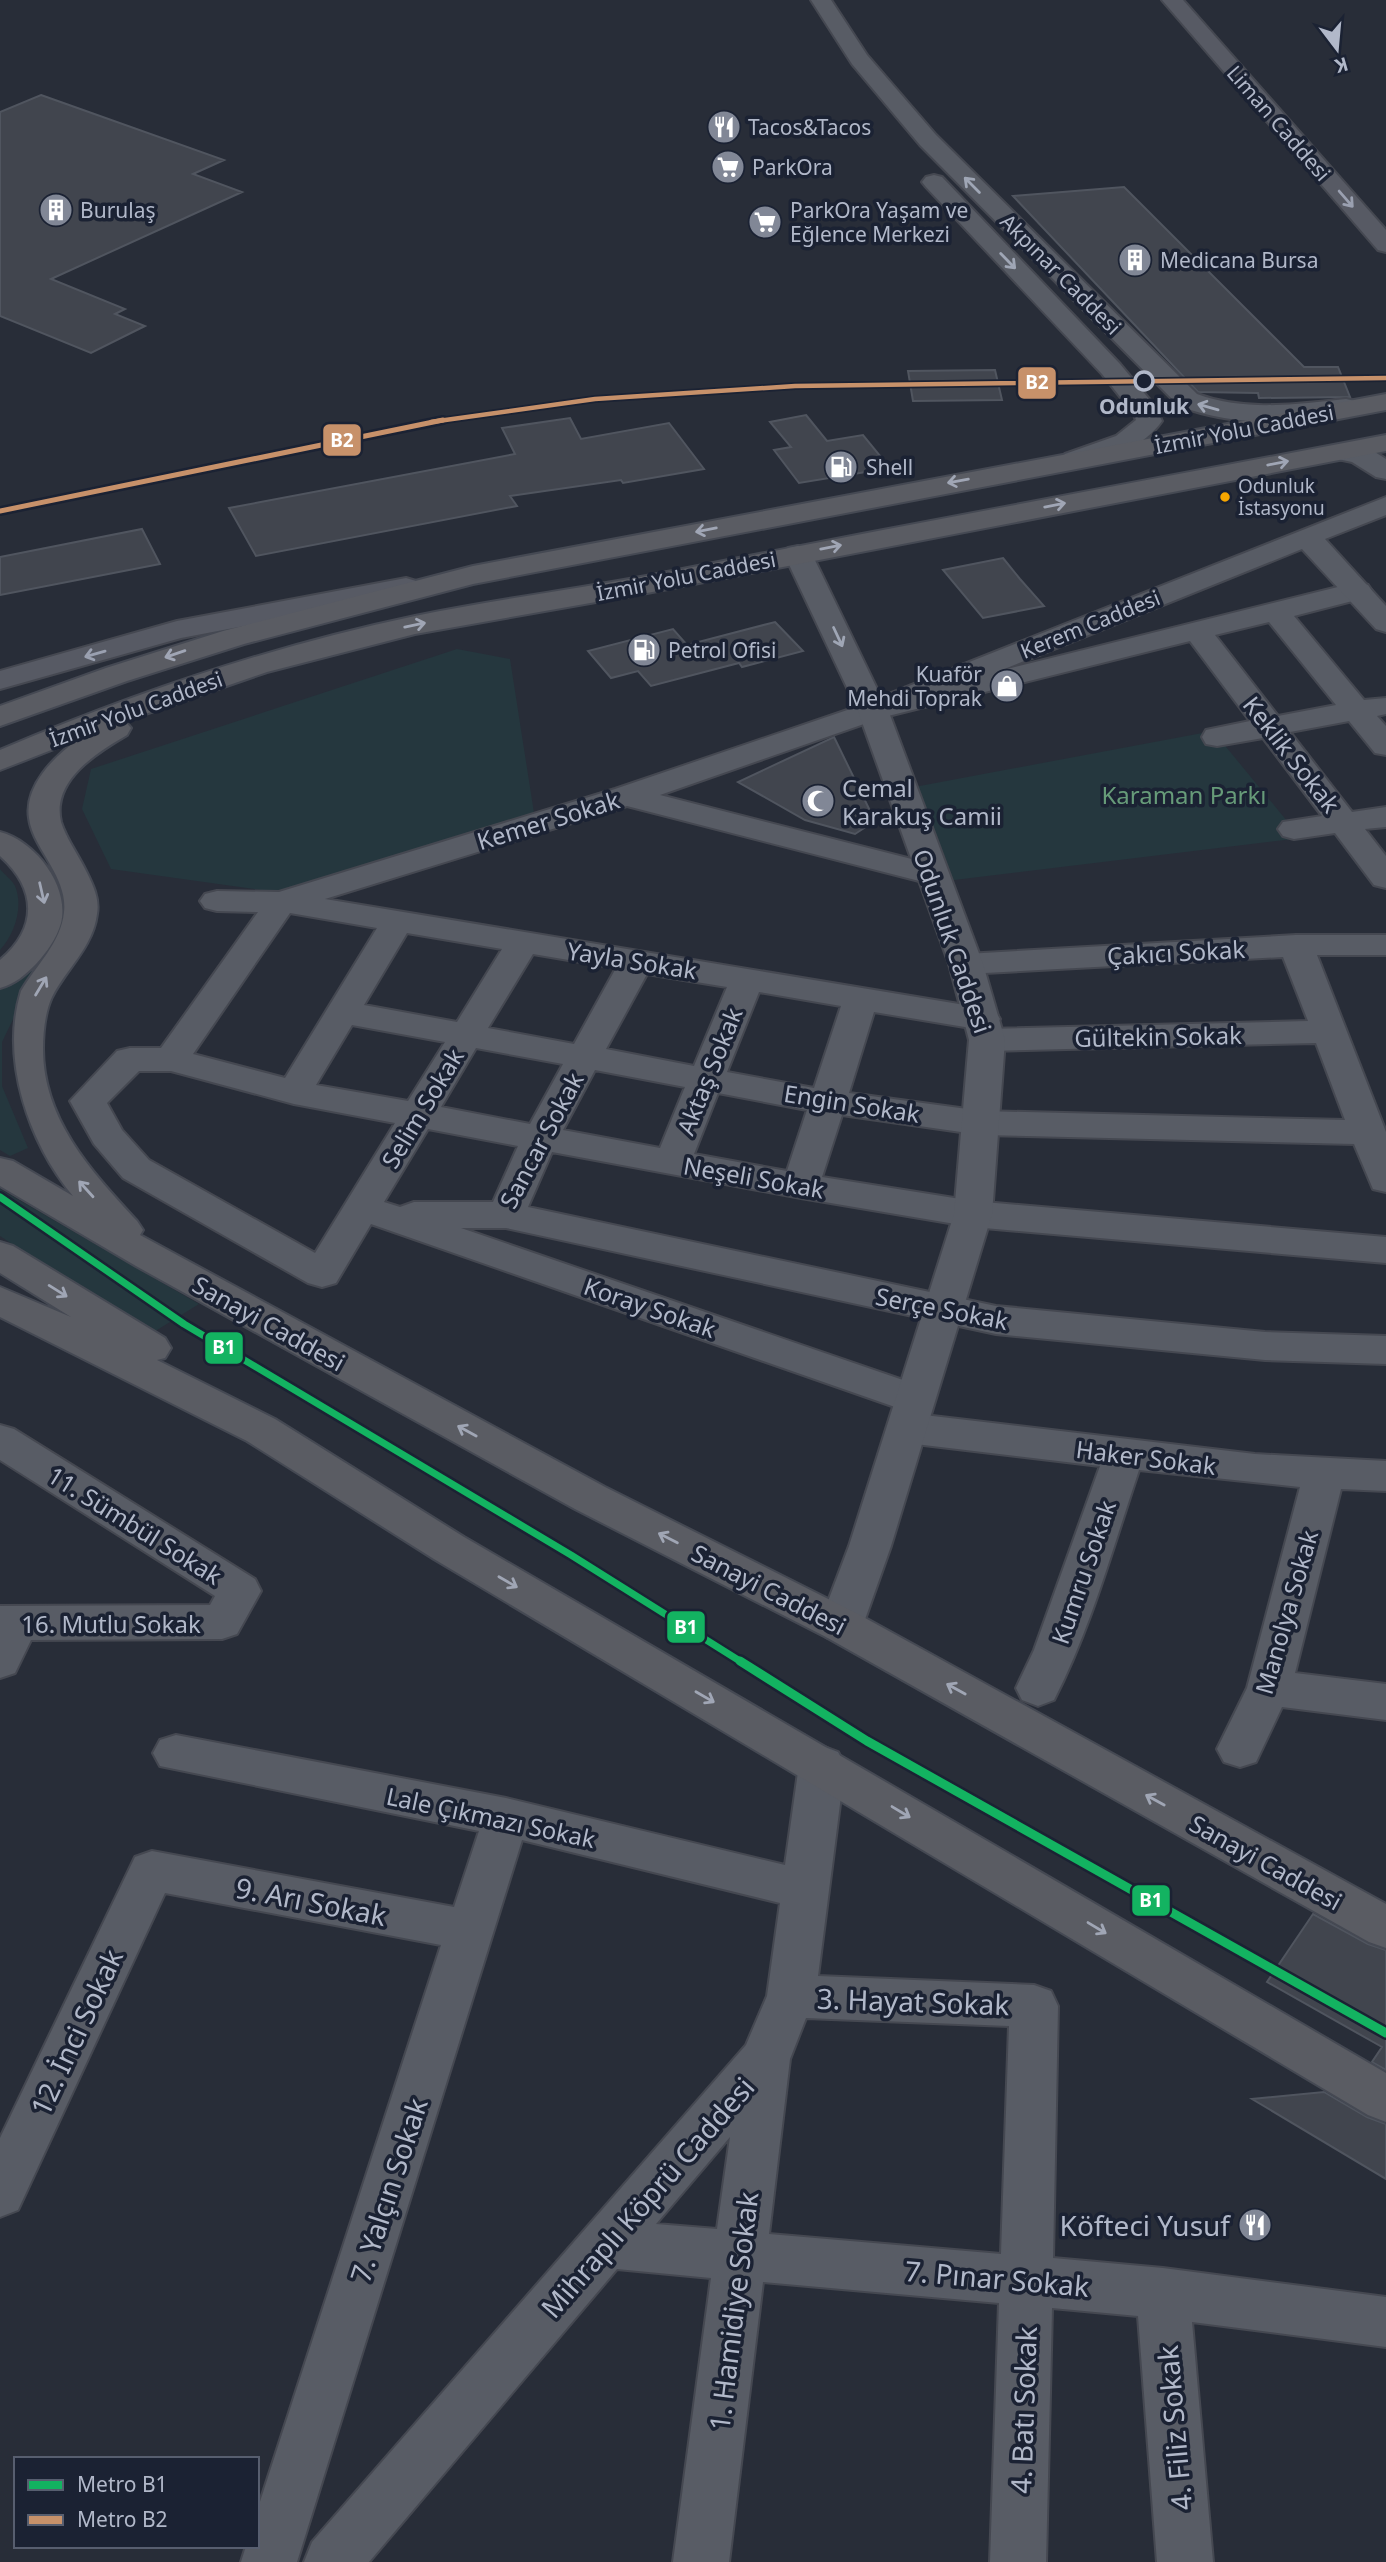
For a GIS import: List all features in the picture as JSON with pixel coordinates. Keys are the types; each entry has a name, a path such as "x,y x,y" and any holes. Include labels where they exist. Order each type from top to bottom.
{"highway":[{"name":"İzmir Yolu Caddesi","path":"0,717 186,651 332,608 473,575 1379,403"},
{"name":"İzmir Yolu Caddesi","path":"0,761 69,731 224,677 312,650 415,625 625,588 1386,443"},
{"path":"0,777 114,729 370,636"},
{"path":"114,729 70,761 55,778 48,795 44,814 48,829 79,891 81,912 66,950 32,1002 19,1049 19,1074 39,1129 56,1155 149,1257"},
{"path":"0,842 18,853 33,869 41,883 45,915 40,936 29,952 0,977"},
{"name":"Sanayi Caddesi","path":"0,1170 149,1257 590,1498 841,1625 1386,1928"},
{"path":"0,1255 180,1366 449,1548"},
{"path":"0,1301 56,1326 261,1430 449,1548 1386,2099"}],"main road":[{"name":"Liman Caddesi","path":"1172,0 1386,245"},
{"path":"0,680 177,630 473,575"}],"street":[{"name":"Akpınar Caddesi","path":"811,16 843,75"},
{"name":"Akpınar Caddesi","path":"811,16 837,30 870,75 926,139 1188,400 1202,407 1240,414 1379,403"},
{"name":"Akpınar Caddesi","path":"876,116 972,224 1111,369 1146,412 1149,421 1139,435 1122,445 1069,462"},
{"path":"1342,452 1360,454 1386,471"},
{"name":"Kerem Caddesi","path":"873,711 1386,505"},
{"name":"Kerem Caddesi","path":"1308,538 1386,519"},
{"path":"1308,538 1386,623"},
{"name":"Odunluk Caddesi","path":"798,554 873,711 966,964 985,1030 982,1123 973,1214 911,1414 841,1625"},
{"path":"873,711 1358,591"},
{"path":"1275,611 1372,708 1386,746"},
{"name":"Keklik Sokak","path":"1196,630 1386,878"},
{"path":"1217,737 1372,708"},
{"name":"Kemer Sokak","path":"217,901 281,902 626,796 873,711"},
{"path":"626,796 931,873"},
{"path":"1294,829 1386,817"},
{"path":"171,1060 281,902"},
{"name":"Yayla Sokak","path":"281,902 861,998 985,1030"},
{"path":"294,1092 398,921"},
{"name":"Selim Sokak","path":"322,1274 523,942"},
{"name":"Çakıcı Sokak","path":"966,964 1296,946 1386,945"},
{"path":"1296,946 1386,1180"},
{"name":"Sancar Sokak","path":"384,1215 506,1215 540,1138 637,961"},
{"name":"Aktaş Sokak","path":"672,1163 747,979"},
{"path":"801,1186 861,998"},
{"name":"Engin Sokak","path":"342,1012 829,1102 982,1123 1368,1132"},
{"name":"Gültekin Sokak","path":"985,1030 1328,1032"},
{"name":"Neşeli Sokak","path":"322,1274 136,1169 107,1136 88,1101 130,1059 171,1060 294,1092 672,1163 973,1214 1386,1250"},
{"path":"1351,1089 1386,1086"},
{"name":"Koray Sokak","path":"384,1215 911,1414"},
{"name":"Serçe Sokak","path":"506,1215 996,1320 1265,1346 1386,1350"},
{"name":"Haker Sokak","path":"911,1414 1124,1455 1255,1469 1386,1476"},
{"name":"11. Sümbül Sokak","path":"0,1440 240,1591 222,1622"},
{"name":"Kumru Sokak","path":"1038,1688 1056,1650 1124,1455"},
{"name":"Manolya Sokak","path":"1240,1749 1269,1688 1324,1473"},
{"name":"16. Mutlu Sokak","path":"6,1636 222,1622"},
{"path":"1269,1688 1386,1702"},
{"name":"Lale Çıkmazı Sokak","path":"176,1753 506,1817 804,1889"},
{"name":"Mihraplı Köprü Caddesi","path":"332,2562 765,2059 791,1996 822,1765"},
{"name":"7. Yalçın Sokak","path":"269,2562 506,1817"},
{"name":"9. Arı Sokak","path":"152,1871 470,1930"},
{"name":"12. İnci Sokak","path":"0,2193 152,1871"},
{"name":"3. Hayat Sokak","path":"791,1996 1034,2006"},
{"name":"4. Batı Sokak","path":"1018,2562 1034,2006"},
{"name":"1. Hamidiye Sokak","path":"701,2562 765,2059"},
{"name":"7. Pınar Sokak","path":"607,2244 1163,2294 1386,2322"},
{"name":"4. Filiz Sokak","path":"1163,2294 1185,2562"}],"green space":[{"path":"457,649 510,659 534,813 282,893 111,869 82,809 91,769"},
{"name":"Karaman Parkı","path":"1213,731 1301,838 946,881 909,788"},
{"path":"0,869 15,886 18,912 10,937 0,950"},
{"path":"43,958 2,1042 2,1086 28,1148 10,1156 0,1150 0,990"},
{"path":"0,1189 199,1304 149,1335 0,1236"}],"building":[{"path":"41,95 224,160 193,174 242,192 51,279 125,309 115,314 145,326 91,353 0,316 0,112"},
{"name":"Medicana Bursa","path":"1124,187 1304,367 1338,367 1350,397 1259,398 1258,393 1198,392 1013,196"},
{"path":"995,370 1002,400 913,401 908,371"},
{"path":"806,415 827,441 863,435 890,468 799,483 774,450 791,447 770,422"},
{"path":"570,418 581,439 669,423 704,469 623,483 621,480 510,496 517,506 256,556 229,508 515,454 502,428"},
{"path":"142,529 160,564 0,595 0,557"},
{"path":"1003,558 1044,606 983,618 943,570"},
{"path":"775,622 803,651 742,667 739,663 651,686 638,671 611,678 588,651 673,629 687,645"},
{"name":"Cemal Karakuş Camii","path":"834,737 875,821 855,834 805,820 738,782"},
{"path":"1313,1914 1368,1944 1386,1950 1386,2070 1372,2062 1382,2047 1267,1982"},
{"path":"1324,2092 1367,2117 1386,2124 1386,2179 1252,2099"}],"metro line":[{"name":"B2","path":"0,511 424,423 595,399 795,386 1386,378"},
{"name":"B1","path":"0,1197 184,1324 571,1555 867,1741 1386,2033"}],"place":[{"name":"Tacos&Tacos","path":"724,127"},
{"name":"ParkOra","path":"728,167"},
{"name":"Burulaş","path":"56,210"},
{"name":"ParkOra Yaşam ve Eğlence Merkezi","path":"765,222"},
{"name":"Medicana Bursa","path":"1135,260"},
{"name":"Odunluk","path":"1144,381"},
{"name":"Shell","path":"841,467"},
{"name":"Odunluk İstasyonu","path":"1225,497"},
{"name":"Petrol Ofisi","path":"644,650"},
{"name":"Kuaför Mehdi Toprak","path":"1007,686"},
{"name":"Cemal Karakuş Camii","path":"818,801"},
{"name":"Köfteci Yusuf","path":"1255,2225"}]}
